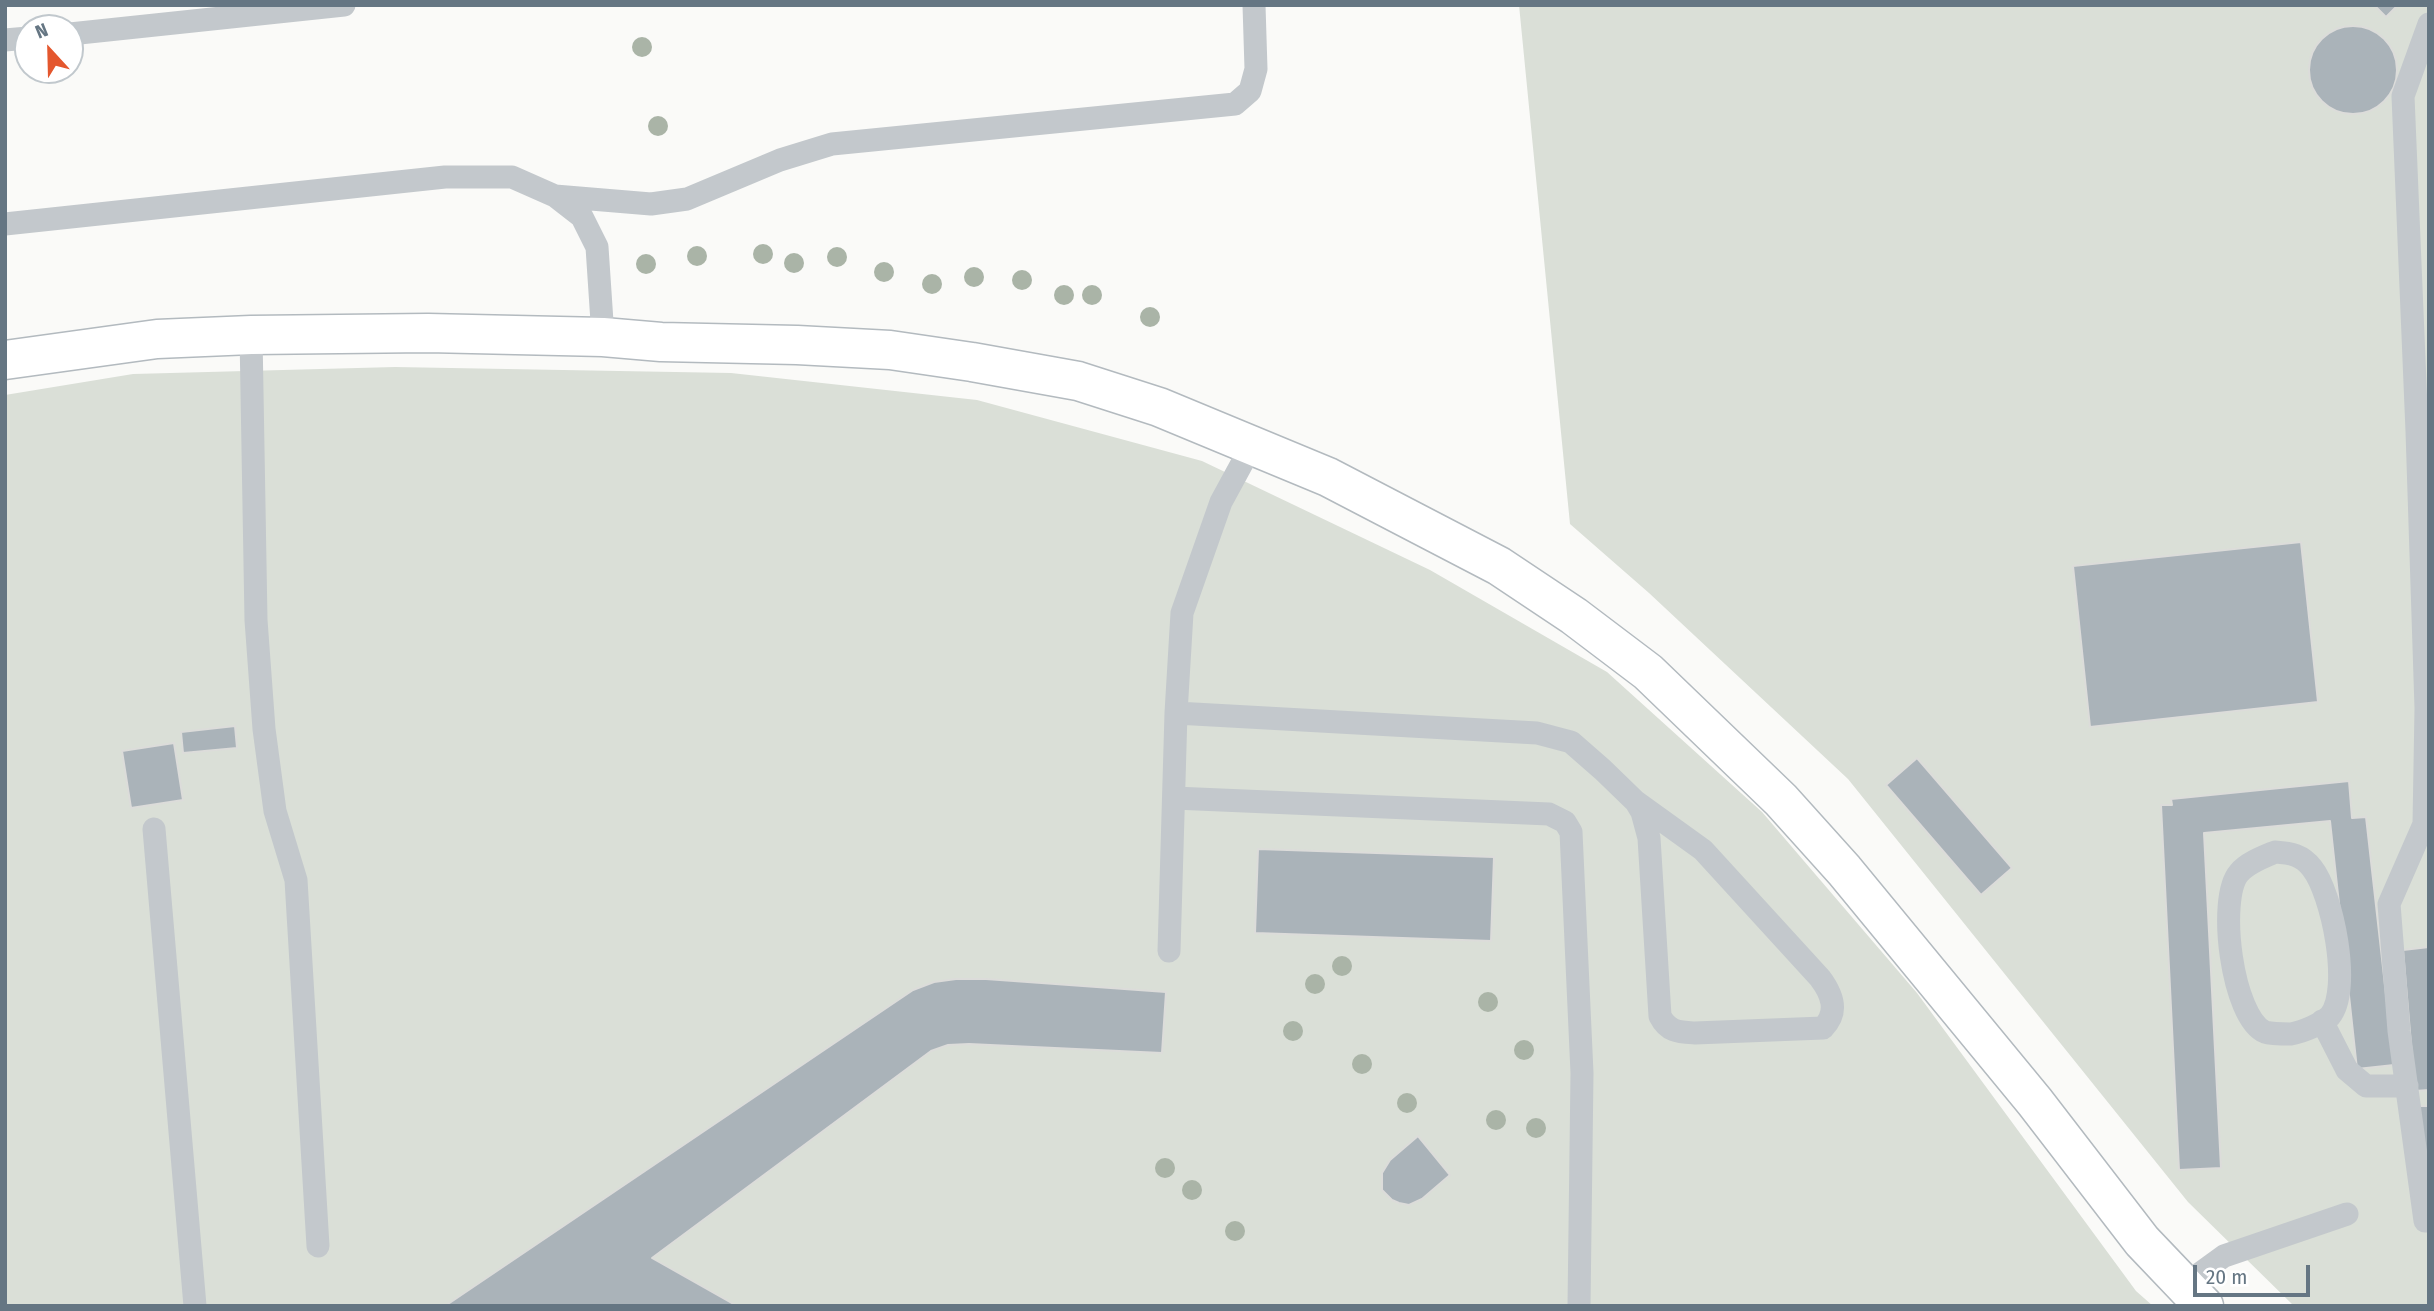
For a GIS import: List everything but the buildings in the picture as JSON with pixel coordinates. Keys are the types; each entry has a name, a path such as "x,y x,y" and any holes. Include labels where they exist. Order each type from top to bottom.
{"main road":[{"path":"5,360 157,339 251,335 428,333 603,337 662,342 890,350 1078,381 1159,407 1328,477 1499,566 1574,616 1648,672 1781,800 1843,870 2035,1102 2142,1241 2194,1295"}],"lane":[{"path":"84,33 344,5"},
{"path":"555,195 640,204 687,200 780,160 832,144 1235,104 1250,91 1256,69 1254,5"},
{"path":"2429,24 2403,96 2426,708 2424,824 2389,904 2399,1031 2425,1221 2429,1221"},
{"path":"5,223 445,177 512,177 555,195 582,217 597,247 603,337"},
{"path":"251,335 257,620 264,729 275,811 296,880 318,1246"},
{"path":"1169,951 1176,713 1182,613 1221,502 1252,445"},
{"path":"1176,713 1552,736 1572,742 1635,801 1703,850 1820,978 1833,1000 1831,1020 1824,1028 1695,1033 1676,1032 1667,1027 1660,1016 1649,838 1642,812 1635,801"},
{"path":"1174,798 1549,814 1565,822 1571,832 1582,1073 1578,1306"},
{"path":"154,829 195,1306"},
{"path":"2275,852 2295,853 2311,866 2325,888 2338,942 2338,994 2330,1015 2322,1021 2292,1034 2265,1032 2251,1020 2237,986 2229,943 2230,900 2238,874 2256,860 2275,852"},
{"path":"2322,1021 2347,1070 2365,1086 2407,1086"},
{"path":"2194,1295 2224,1256 2347,1214"}],"shaded area":[{"path":"1519,5 2429,5 2429,1306 2294,1306 2188,1202 1848,779 1649,593 1570,524"},
{"path":"395,367 731,373 977,400 1202,461 1430,570 1607,672 1762,812 1917,993 2136,1291 2153,1306 5,1306 5,395 133,374"}]}
